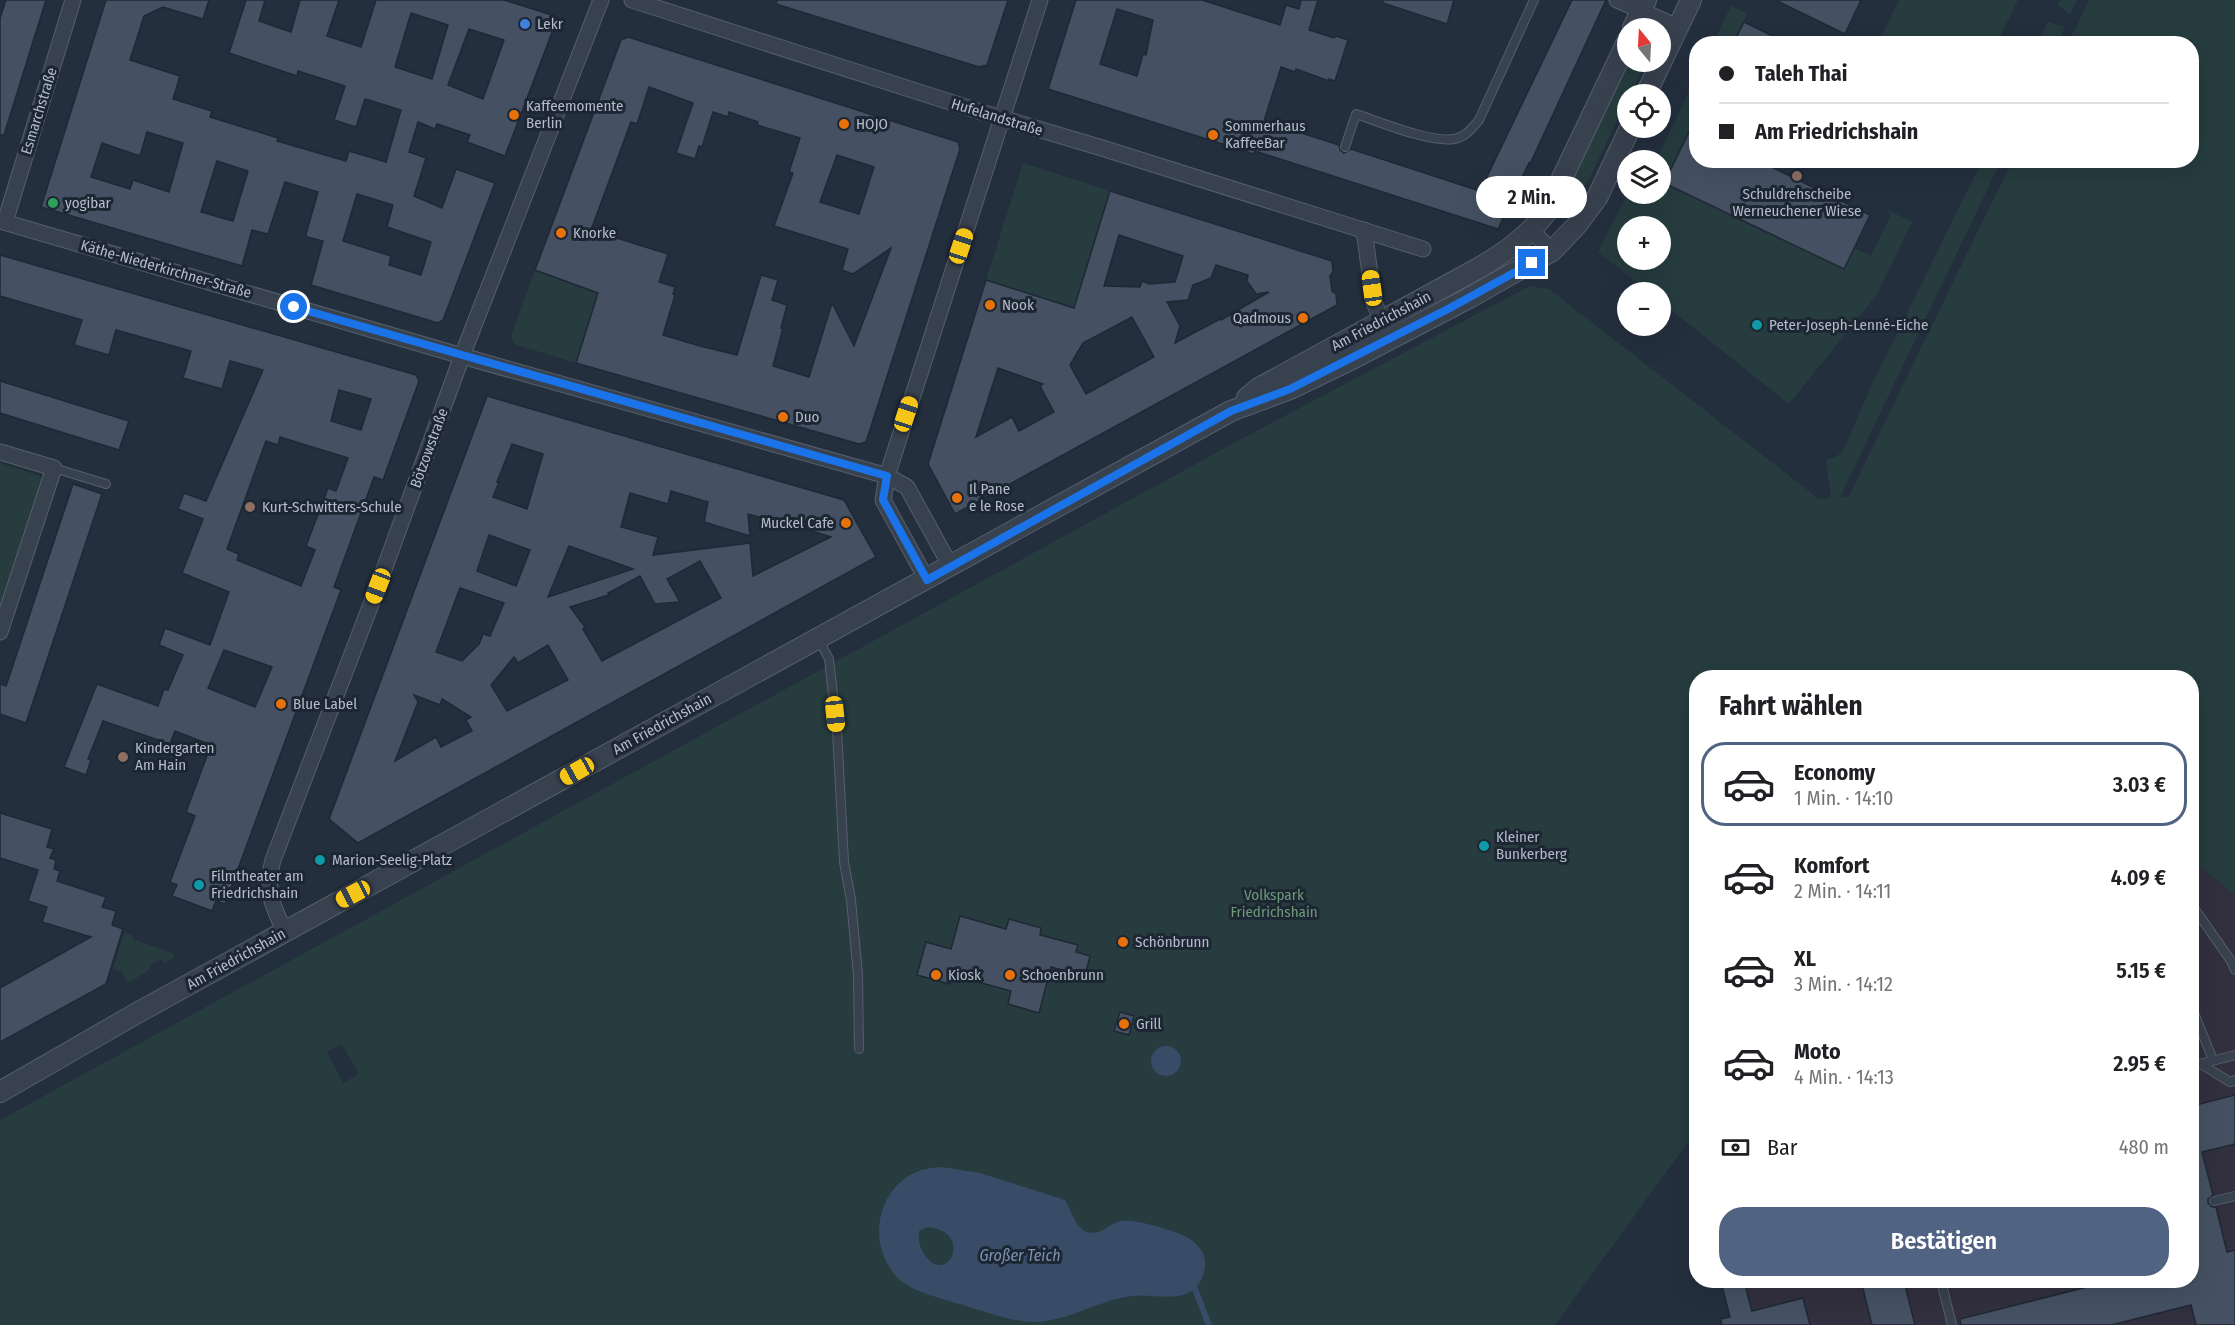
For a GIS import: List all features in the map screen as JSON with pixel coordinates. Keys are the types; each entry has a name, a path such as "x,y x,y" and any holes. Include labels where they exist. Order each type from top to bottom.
{"street":[{"name":"Esmarchstraße","path":"2,222 73,0"},
{"name":"Bötzowstraße","path":"285,932 269,893 268,878 273,860 378,586 462,356 602,0"},
{"name":"Hufelandstraße","path":"632,0 1423,249"},
{"path":"927,580 883,500 887,476 1040,0"},
{"path":"1617,0 1640,13 1678,27"},
{"path":"1651,84 1691,0"},
{"name":"Am Friedrichshain","path":"1231,411 1259,388 1501,255 1532,231 1545,214 1617,63"},
{"name":"Am Friedrichshain","path":"0,1092 285,932 1231,411 1290,389 1364,353 1551,251 1576,226 1597,198 1625,138"},
{"name":"Käthe-Niederkirchner-Straße","path":"2,222 462,356 887,476 907,487 951,567"},
{"path":"1364,230 1374,303 1382,320"},
{"path":"1532,231 1551,251"},
{"path":"0,452 54,468 0,632"}],"lane":[{"path":"1345,147 1356,114 1436,139 1455,139 1469,133 1479,120 1534,0"},
{"path":"54,468 106,484"},
{"path":"818,639 829,659 837,730 844,862 851,900 858,975 859,1049"},
{"path":"2199,915 2235,970"},
{"path":"2199,1025 2213,1060"},
{"path":"2201,1064 2235,1055"},
{"path":"2201,1064 2230,1082 2235,1080"},
{"path":"2214,1201 2235,1196"},
{"path":"1943,1288 1952,1325"}],"shaded area":[{"path":"2199,867 2235,895 2235,1325 1755,1325 1746,1288 2199,1288"}],"green space":[{"path":"1899,0 2018,0 2000,36 1881,36"},
{"path":"2060,0 2077,0 2070,14 2058,5"},
{"name":"Volkspark Friedrichshain","path":"2089,0 2235,0 2235,895 2199,867 2199,670 1689,670 1689,1141 1555,1325 0,1325 0,1120 1243,438 1530,286 1549,289 1819,499 1831,498 1826,460 1843,451 1873,382 1979,168 1998,168 1840,497 1849,496 2009,168 2199,168 2199,36 2071,36","holes":["342,1044 359,1074 343,1083 327,1052"]},
{"path":"1731,6 1747,14 1736,36 1716,36"},
{"path":"2048,22 2065,27 2060,36 2041,36"},
{"path":"1623,72 1641,72 1635,84 1617,84 1617,121 1589,179 1577,197 1563,190"},
{"path":"1689,92 1689,133 1671,171 1671,150 1661,150 1667,138 1671,138 1671,129"},
{"path":"1023,163 1110,191 1074,307 986,280"},
{"path":"1671,187 1844,269 1854,248 1871,256 1891,215 1887,212 1888,210 1912,222 1876,296 1789,404 1671,310 1671,282 1636,282 1621,270 1671,270 1671,216 1617,216 1617,267 1598,252 1622,204 1671,204"},
{"path":"535,270 598,293 576,363 514,344 511,336"},
{"path":"0,463 40,476 44,482 0,618"},
{"path":"124,933 132,935 133,939 172,953 175,957 164,963 161,959 149,965 151,969 128,983 122,972 113,969"}],"water":[{"path":"1166,1046 1172,1047 1180,1055 1180,1067 1172,1075 1166,1076 1160,1075 1152,1067 1151,1061 1152,1055 1160,1047"},
{"name":"Großer Teich","path":"942,1167 980,1173 1065,1200 1077,1223 1087,1232 1101,1231 1116,1222 1127,1221 1156,1226 1184,1236 1194,1242 1203,1254 1204,1274 1194,1289 1180,1296 1140,1295 1120,1298 1061,1318 1036,1322 1001,1317 914,1289 895,1275 883,1255 879,1227 882,1213 895,1188 906,1178 922,1170","holes":["927,1227 941,1231 950,1237 953,1245 953,1254 943,1265 935,1264 927,1258 919,1242 919,1231"]}],"building":[{"path":"6,0 46,0 4,135 0,135 0,18"},
{"path":"106,0 209,0 203,19 163,7 144,16 130,60 180,76 173,99 212,111 210,117 278,138 277,141 346,161 349,151 386,162 401,110 365,99 356,127 334,120 345,86 298,71 297,76 229,53 246,0 265,0 259,21 291,32 300,0 339,0 327,36 361,47 376,0 504,0 552,15 556,22 505,156 467,142 470,135 437,124 435,129 418,122 409,152 426,158 414,196 442,208 456,169 495,183 443,320 438,323 311,285 323,241 307,237 306,234 318,192 285,182 268,234 252,230 242,266 41,207","holes":["411,13 448,25 432,79 395,67","469,29 504,40 483,99 448,85","147,132 183,143 169,192 133,180 130,189 91,177 102,143 140,156","217,161 248,171 233,221 201,212","357,194 393,205 387,227 431,242 421,275 389,265 391,256 343,241"]},
{"path":"777,0 1008,0 987,65 979,67 776,4"},
{"path":"1076,0 1202,0 1280,25 1286,5 1299,9 1301,0 1318,0 1309,30 1348,40 1335,81 1296,69 1295,72 1281,67 1264,121 1339,145 1340,150 1344,153 1351,149 1480,191 1572,0 1606,0 1498,229 1255,151 1254,154 1048,89","holes":["1117,9 1153,20 1146,55 1143,54 1137,76 1100,64"]},
{"path":"1383,0 1454,0 1447,24 1383,3"},
{"path":"1775,0 1861,0 1845,34"},
{"path":"1744,22 1773,36 1737,36"},
{"path":"628,37 958,142 960,149 866,442 859,444 576,363 598,293 535,270 621,40","holes":["649,87 693,103 676,153 695,159 699,146 702,147 713,112 728,117 729,112 758,122 757,125 800,138 789,172 793,173 774,226 848,249 842,270 853,274 891,248 854,346 832,303 809,377 773,366 787,305 772,300 778,280 761,275 737,355 700,346 663,335 675,295 673,294 675,287 659,282 668,254 591,230 631,122 637,124","837,155 874,167 859,214 820,202"]},
{"path":"1689,132 1689,168 1773,168 1870,215 1844,269 1671,186 1671,169"},
{"path":"1110,191 1332,261 1333,272 1330,276 1337,305 955,514 928,464 986,280 1074,308","holes":["1119,235 1183,256 1175,282 1149,284 1142,281 1140,287 1104,286","1216,265 1248,275 1247,281 1256,294 1269,292 1175,343 1180,326 1167,302 1188,300 1193,285 1211,278","1132,317 1154,357 1086,394 1070,365 1083,343","998,368 1043,384 1040,386 1054,412 1019,431 1012,417 976,437"]},
{"path":"0,255 416,375 419,381 383,480 374,477 334,587 341,590 225,904 216,901 212,911 172,896 177,885 170,882 195,816 186,812 211,745 175,731 170,744 103,721 88,759 91,760 86,775 64,767 97,684 158,706 164,689 168,690 183,655 159,645 165,628 210,645 229,592 182,573 203,519 178,509 184,493 206,501 263,370 230,361 222,389 183,378 191,351 116,330 109,355 74,345 82,320 0,296","holes":["339,390 371,399 361,430 331,421","280,437 348,458 336,491 328,488 306,546 315,550 301,586 237,560 239,554 227,549 266,441 278,445","224,650 272,667 255,707 208,688"]},
{"path":"0,381 129,421 119,450 0,413"},
{"path":"487,396 844,500 876,557 358,843 329,819","holes":["512,444 543,454 527,509 493,497 499,482 497,482","671,491 708,502 704,522 750,536 748,514 831,537 753,576 750,543 653,555 658,537 621,527 630,493 668,504","489,535 530,550 516,586 477,571","569,546 633,569 548,597","700,561 721,598 602,661 583,629 585,627 570,607 609,595 608,593 640,576 655,604 680,602 667,579","460,588 504,603 490,636 483,634 479,644 462,661 436,652","548,645 568,680 507,711 491,685 514,657 518,663","414,695 440,705 442,699 471,717 466,720 472,731 441,747 436,737 395,761 418,702"]},
{"path":"73,484 102,494 26,723 0,714 0,684 6,686"},
{"path":"0,813 52,829 47,847 54,849 50,858 56,860 54,869 60,871 57,881 106,897 102,907 116,911 112,925 123,929 106,984 0,1042 0,988 91,937 42,922 47,907 28,901 38,870 0,858"},
{"path":"960,916 1006,929 1009,919 1041,928 1040,935 1078,945 1076,952 1090,956 1085,976 1051,967 1039,1013 1008,1004 1011,991 952,975 950,984 917,975 926,942 951,949"},
{"name":"Grill","path":"1120,1012 1134,1016 1129,1035 1114,1031"},
{"path":"2235,1095 2235,1144 2202,1152 2213,1195 2208,1199 2208,1203 2216,1207 2227,1252 2235,1250 2235,1325 2196,1325 2191,1305 2111,1325 1961,1325 1960,1319 2083,1288 2199,1288 2199,1104"},
{"path":"1723,1288 1746,1288 1752,1311 1803,1298 1810,1325 1722,1325 1721,1319 1730,1317"},
{"path":"1863,1288 1906,1288 1915,1325 1872,1325"}],"waterway":[{"path":"1195,1289 1209,1325"}],"place":[{"name":"Lekr","path":"525,24"},
{"name":"Kaffeemomente Berlin","path":"514,115"},
{"name":"HOJO","path":"844,124"},
{"name":"Sommerhaus KaffeeBar","path":"1213,135"},
{"name":"Schuldrehscheibe Werneuchener Wiese","path":"1797,176"},
{"name":"yogibar","path":"53,203"},
{"name":"Knorke","path":"561,233"},
{"name":"Nook","path":"990,305"},
{"name":"Qadmous","path":"1303,318"},
{"name":"Peter-Joseph-Lenné-Eiche","path":"1757,325"},
{"name":"Duo","path":"783,417"},
{"name":"Il Pane e le Rose","path":"957,498"},
{"name":"Kurt-Schwitters-Schule","path":"250,507"},
{"name":"Muckel Cafe","path":"846,523"},
{"name":"Blue Label","path":"281,704"},
{"name":"Kindergarten Am Hain","path":"123,757"},
{"name":"Kleiner Bunkerberg","path":"1484,846"},
{"name":"Marion-Seelig-Platz","path":"320,860"},
{"name":"Filmtheater am Friedrichshain","path":"199,885"},
{"name":"Schönbrunn","path":"1123,942"},
{"name":"Kiosk","path":"936,975"},
{"name":"Schoenbrunn","path":"1010,975"},
{"name":"Grill","path":"1124,1024"}],"route":[{"path":"294,307 887,476 883,500 927,580 1231,411 1290,389 1364,353 1532,263"}]}
